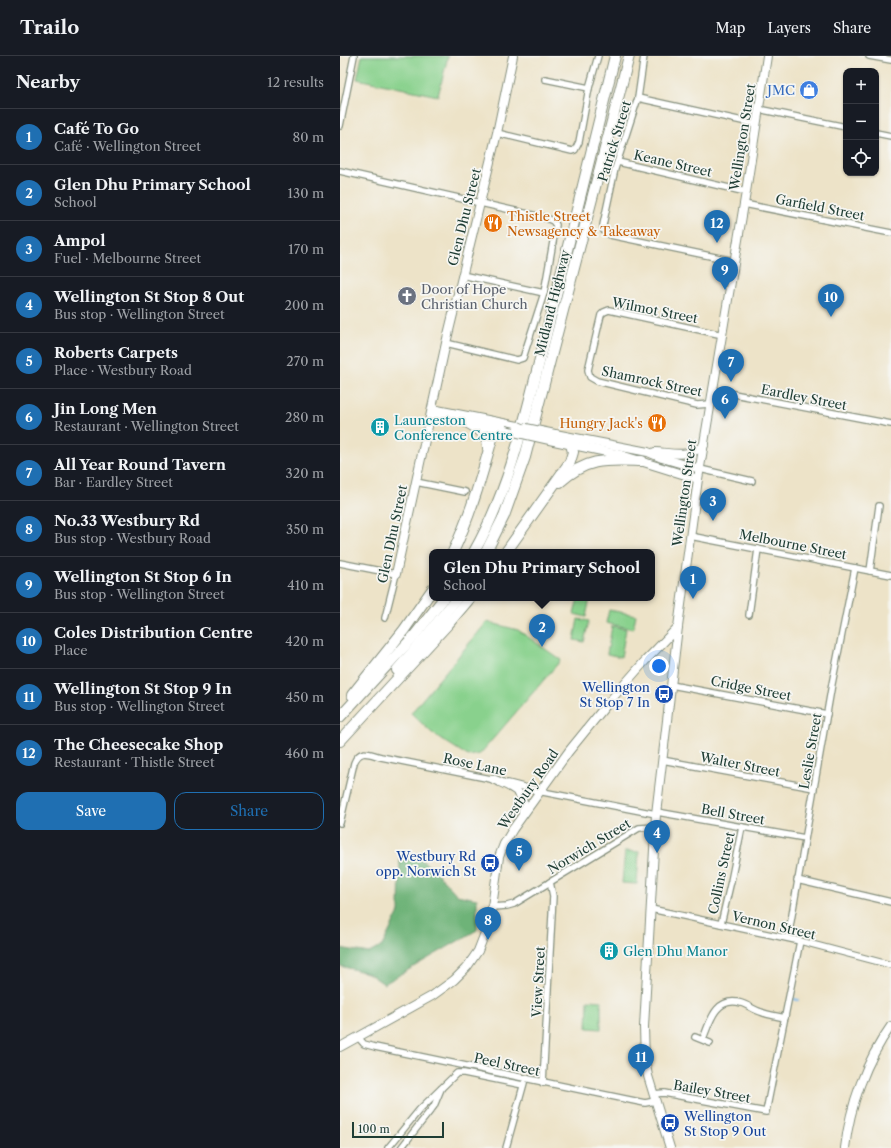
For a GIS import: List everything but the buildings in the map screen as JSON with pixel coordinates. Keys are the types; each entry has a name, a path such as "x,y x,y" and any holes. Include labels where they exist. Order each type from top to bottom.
{"highway":[{"name":"Midland Highway","path":"476,549 487,527 504,486 521,431 615,56"},
{"name":"Midland Highway","path":"488,549 504,516 525,457 629,56"},
{"path":"468,423 480,429 484,434 488,441 488,452"},
{"path":"454,549 475,500 488,452 501,426"},
{"path":"508,549 572,458 572,444"},
{"path":"546,496 568,475 589,464 611,460 642,462"},
{"path":"340,709 404,630 429,594"},
{"path":"340,717 414,636 442,601"},
{"path":"340,733 409,656 454,601"},
{"path":"340,741 443,630 467,601"}],"main road":[{"name":"Glen Dhu Street","path":"396,574 446,343 497,133 513,56"},
{"name":"Wellington Street","path":"670,1148 654,1098 645,1060 644,1027 656,813 678,627 698,479 746,192 766,56"},
{"path":"432,412 468,423 518,426 535,433 554,437 572,444 621,455 698,479"},
{"path":"432,412 554,437 646,451 688,454 696,452 704,445"},
{"path":"642,462 646,451"},
{"path":"646,451 662,458 700,469"},
{"name":"Westbury Road","path":"341,1045 419,1004 447,985 460,974 473,958 482,942 492,907 499,857 504,844 523,813 608,702 678,627"},
{"path":"493,779 511,787 519,793 523,802 523,813"},
{"path":"845,1148 854,1104 867,1068 891,1026"}],"street":[{"path":"340,126 354,56"},
{"path":"497,133 572,151 577,149 589,88 598,56"},
{"name":"Patrick Street","path":"644,56 638,98 618,162 603,226 604,232 610,235 734,261"},
{"path":"869,56 891,60"},
{"path":"546,79 589,88"},
{"path":"638,98 756,124"},
{"path":"758,109 843,126"},
{"path":"879,134 891,136"},
{"name":"Keane Street","path":"618,162 746,192"},
{"path":"340,171 546,218 554,223 556,227 544,294 524,354 520,360 446,343"},
{"name":"Garfield Street","path":"744,204 891,233"},
{"path":"462,276 544,294"},
{"name":"Wilmot Street","path":"590,377 588,370 601,315 609,310 722,335"},
{"name":"Shamrock Street","path":"590,377 597,381 697,405 710,404"},
{"name":"Eardley Street","path":"713,390 891,424"},
{"path":"700,469 752,481"},
{"path":"416,482 465,492"},
{"path":"870,571 879,506"},
{"name":"Melbourne Street","path":"690,536 891,575"},
{"path":"749,615 758,549"},
{"path":"340,563 396,574"},
{"name":"Leslie Street","path":"788,938 827,714 855,568"},
{"name":"Glen Dhu Street","path":"385,618 396,574"},
{"name":"Cridge Street","path":"671,685 827,714"},
{"name":"Rose Lane","path":"340,823 354,763 357,756 362,753 493,779 539,791 656,813"},
{"name":"Walter Street","path":"662,760 814,788"},
{"name":"Bell Street","path":"656,813 805,838"},
{"name":"Norwich Street","path":"492,907 508,906 639,828 655,827"},
{"name":"Collins Street","path":"721,924 732,881 742,827"},
{"path":"797,880 891,902"},
{"name":"View Street","path":"543,1083 553,896 550,882"},
{"name":"Vernon Street","path":"651,909 788,938 891,965"},
{"path":"703,1039 711,1019 719,1006 728,1002 739,1003 760,1012 785,1018 800,941"},
{"name":"Bailey Street","path":"654,1098 664,1093 766,1112 785,1018"},
{"name":"Peel Street","path":"358,1037 364,1044 375,1047 543,1083 645,1103 654,1098"},
{"path":"695,1037 710,1043"},
{"path":"388,1148 420,1109 454,1075 460,1072 523,1085"},
{"path":"506,1148 523,1085 526,1079"},
{"path":"401,1148 434,1106 442,1087"}],"green space":[{"path":"362,56 448,56 438,96 357,79"},
{"path":"577,601 589,601 586,617 574,614"},
{"path":"609,610 636,615 633,629 606,623"},
{"path":"578,619 589,621 584,642 574,640"},
{"path":"487,622 518,630 561,660 480,754 468,756 432,733 411,713"},
{"path":"612,626 626,629 621,657 607,654"},
{"path":"625,851 639,852 637,884 622,883"},
{"path":"400,853 422,860 441,877 457,895 477,899 477,930 384,984 368,973 340,966 340,948 369,953 382,946 399,912"},
{"path":"588,1000 601,1001 601,1029 587,1028"}],"waterway":[{"path":"790,998 798,1000"}],"place":[{"name":"JMC","path":"809,90"},
{"name":"Thistle Street Newsagency & Takeaway","path":"493,223"},
{"name":"The Cheesecake Shop","path":"717,243"},
{"name":"Wellington St Stop 6 In","path":"725,290"},
{"name":"Door of Hope Christian Church","path":"407,296"},
{"name":"Coles Distribution Centre","path":"831,317"},
{"name":"All Year Round Tavern","path":"731,382"},
{"name":"Jin Long Men","path":"725,419"},
{"name":"Hungry Jack's","path":"657,423"},
{"name":"Launceston Conference Centre","path":"380,427"},
{"name":"Ampol","path":"713,521"},
{"name":"Café To Go","path":"693,599"},
{"name":"Glen Dhu Primary School","path":"542,647"},
{"name":"Wellington St Stop 7 In","path":"664,694"},
{"name":"Wellington St Stop 8 Out","path":"657,853"},
{"name":"Westbury Rd opp. Norwich St","path":"490,863"},
{"name":"Roberts Carpets","path":"519,871"},
{"name":"No.33 Westbury Rd","path":"488,940"},
{"name":"Glen Dhu Manor","path":"609,951"},
{"name":"Wellington St Stop 9 In","path":"641,1077"},
{"name":"Wellington St Stop 9 Out","path":"670,1123"}]}
